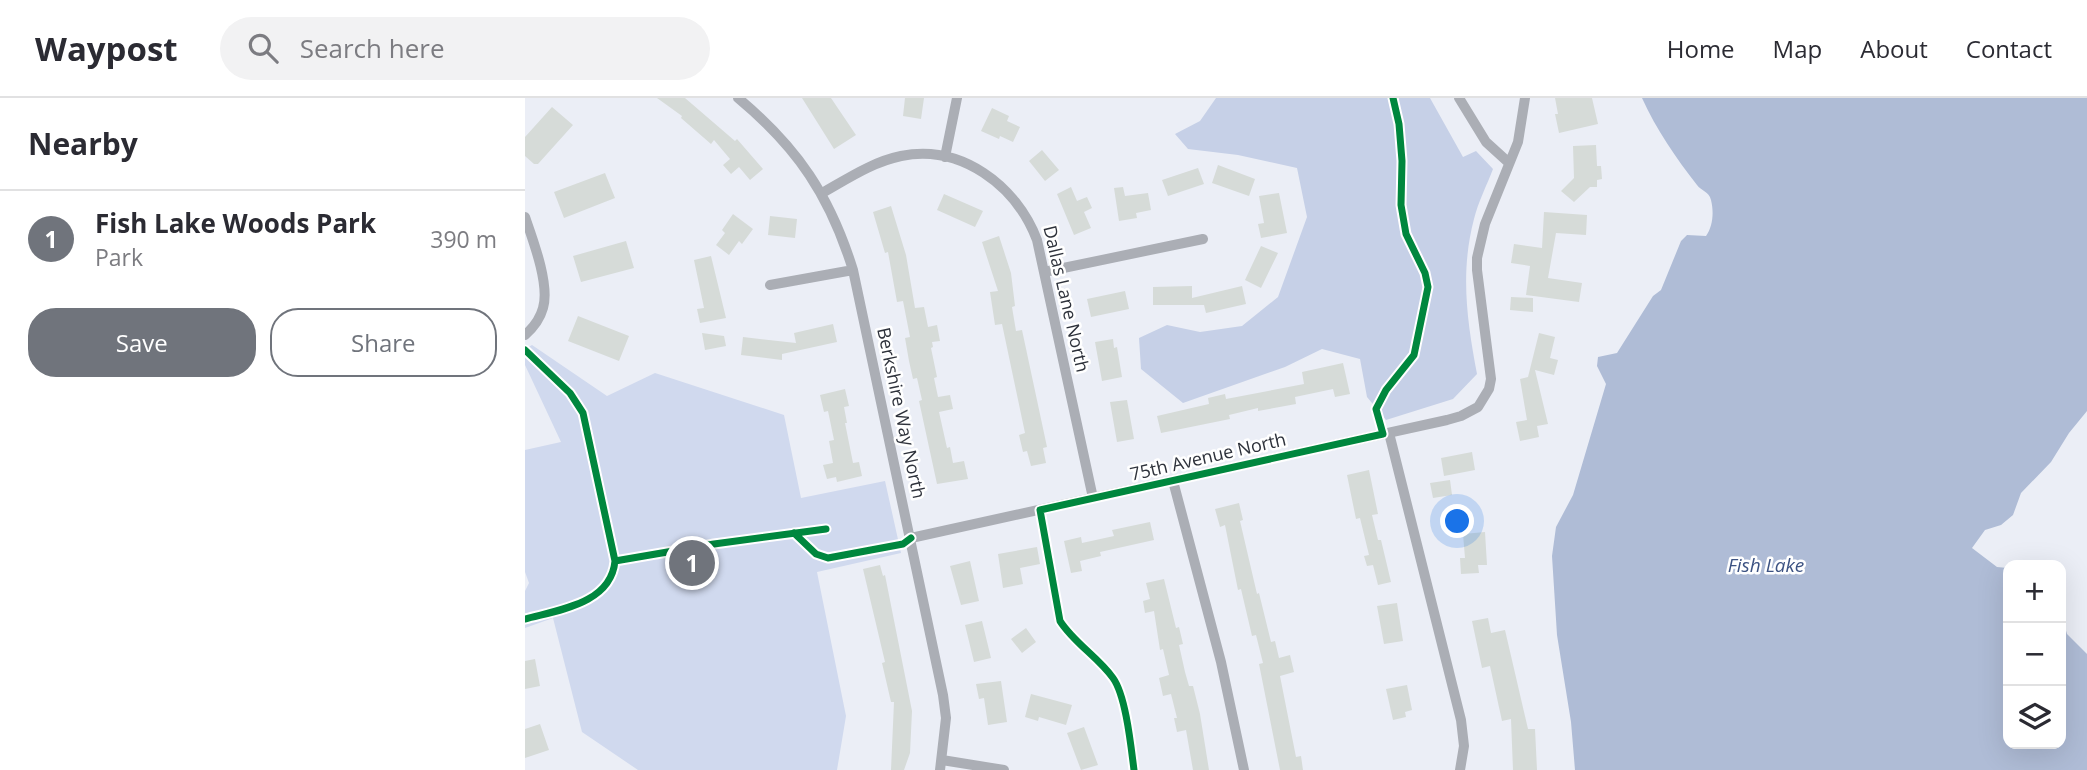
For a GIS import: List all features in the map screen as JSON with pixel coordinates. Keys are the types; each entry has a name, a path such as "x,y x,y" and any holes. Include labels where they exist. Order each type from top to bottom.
{"street":[{"name":"Berkshire Way North","path":"739,98 781,139 822,193 841,234 853,270 943,695 946,718 941,765"},
{"path":"945,157 957,98"},
{"path":"1459,98 1486,142 1508,162 1522,130 1525,98"},
{"name":"Dallas Lane North","path":"822,193 881,162 903,156 945,157 965,162 1008,191 1030,222 1044,272 1093,498"},
{"name":"75th Avenue North","path":"911,538 1389,433 1461,416 1478,407 1491,379 1477,258 1485,224 1508,162"},
{"path":"525,217 542,276 544,298 543,309 536,323 525,335"},
{"path":"1044,272 1203,239"},
{"path":"770,285 853,270"},
{"path":"1389,433 1461,720 1464,746 1460,770"},
{"path":"1173,481 1221,662 1244,770"},
{"path":"941,765 1004,770"}],"shaded area":[{"path":"1216,98 1430,98 1463,157 1476,151 1493,169 1476,213 1467,258 1468,316 1477,374 1453,399 1386,420 1367,397 1360,359 1322,349 1285,367 1183,403 1141,369 1139,338 1167,325 1200,332 1242,326 1278,297 1307,217 1297,168 1238,155 1188,149 1175,134 1200,121"},
{"path":"532,345 607,396 655,373 784,415 801,498 885,481 901,553 817,572 846,716 837,770 638,770 582,732 553,618 525,628 525,591 529,583 525,572 525,450 561,442 525,365 525,349"}],"water":[{"name":"Fish Lake","path":"1642,98 2087,98 2087,411 2051,462 2021,493 2013,515 2001,525 1985,530 1972,548 1997,567 2003,568 2003,749 2066,749 2066,631 2087,654 2087,770 1575,770 1571,722 1557,635 1552,556 1556,527 1573,495 1606,384 1597,366 1598,357 1617,353 1653,296 1661,290 1681,241 1687,235 1706,236 1712,219 1710,197 1697,185 1674,154"}],"building":[{"path":"657,98 685,98 735,141 737,139 763,169 750,180 739,167 731,174 723,165 730,159 714,140 711,144 681,118 682,116"},
{"path":"802,98 831,98 856,135 834,149"},
{"path":"905,98 924,98 921,119 903,116"},
{"path":"1555,98 1592,98 1598,124 1559,133"},
{"path":"552,107 573,125 538,164 534,164 525,156 525,137"},
{"path":"992,108 1009,116 1007,121 1020,127 1013,142 981,131"},
{"path":"1596,145 1597,166 1601,166 1602,179 1597,180 1597,187 1590,187 1574,202 1561,191 1574,178 1573,146"},
{"path":"1042,150 1059,170 1045,181 1029,161"},
{"path":"1218,165 1255,179 1249,196 1212,183"},
{"path":"1198,168 1204,184 1168,196 1162,180"},
{"path":"605,173 615,198 564,218 554,192"},
{"path":"1071,187 1077,201 1087,197 1092,208 1084,212 1091,228 1074,235 1057,194"},
{"path":"1123,187 1125,196 1148,193 1151,210 1136,213 1137,218 1119,221 1114,188"},
{"path":"1279,193 1287,233 1261,238 1258,224 1264,223 1259,196"},
{"path":"944,194 983,211 975,227 937,210"},
{"path":"891,206 906,255 915,308 924,307 928,327 937,325 940,341 932,342 931,348 937,377 934,378 938,397 950,395 953,409 939,412 953,463 964,461 968,479 937,484 919,401 922,400 917,378 913,379 909,361 905,338 910,337 903,301 897,302 888,252 885,253 873,212"},
{"path":"1544,212 1587,215 1586,235 1556,233 1548,278 1582,283 1579,302 1526,295 1530,266 1511,263 1514,244 1542,248"},
{"path":"733,214 753,229 742,244 739,241 729,255 716,245 725,233 722,230"},
{"path":"770,216 797,219 795,238 768,235"},
{"path":"999,236 1011,273 1016,331 1022,330 1047,447 1043,448 1046,463 1031,466 1027,451 1023,452 1019,435 1025,433 1002,324 995,325 990,292 998,291 982,242"},
{"path":"626,241 634,268 581,282 573,256"},
{"path":"1261,246 1278,253 1261,288 1245,280"},
{"path":"711,256 726,318 700,323 697,309 704,308 694,260"},
{"path":"1192,286 1192,298 1242,286 1246,304 1206,313 1204,305 1153,305 1153,287"},
{"path":"1125,291 1129,309 1091,317 1087,299"},
{"path":"1511,297 1533,298 1533,312 1510,310"},
{"path":"578,316 629,336 619,361 568,341"},
{"path":"833,324 837,342 782,354 782,360 741,355 743,337 796,343 794,333"},
{"path":"702,333 724,336 726,346 705,350"},
{"path":"1539,333 1555,337 1550,358 1558,360 1554,375 1535,370 1548,424 1537,426 1539,437 1520,441 1516,422 1527,420 1520,379 1528,377"},
{"path":"1113,339 1122,377 1102,381 1095,342"},
{"path":"1343,363 1350,394 1335,397 1333,389 1295,397 1296,404 1258,411 1258,408 1229,415 1230,419 1161,433 1157,416 1209,404 1208,398 1225,394 1226,399 1304,384 1302,372"},
{"path":"845,389 849,406 844,407 845,423 853,463 859,462 862,476 837,482 836,477 827,479 823,465 833,463 829,441 834,440 828,411 824,412 820,395"},
{"path":"1127,400 1134,439 1117,442 1110,402"},
{"path":"1472,452 1475,470 1444,476 1441,458"},
{"path":"1369,470 1378,514 1372,515 1391,582 1378,585 1373,565 1367,566 1364,556 1369,555 1360,518 1356,519 1347,475"},
{"path":"1450,480 1452,495 1433,498 1430,483"},
{"path":"1239,503 1243,520 1240,521 1271,642 1275,641 1279,658 1290,655 1294,672 1280,676 1296,757 1301,756 1303,770 1280,770 1259,664 1263,663 1256,635 1252,636 1241,589 1238,590 1225,525 1220,527 1215,509"},
{"path":"1150,522 1154,540 1100,552 1101,556 1080,561 1082,571 1071,573 1064,541 1081,537 1082,543 1114,536 1112,530"},
{"path":"1485,532 1487,565 1478,565 1479,573 1461,574 1460,558 1465,558 1463,534"},
{"path":"1037,547 1040,564 1020,568 1023,584 1003,588 998,554"},
{"path":"970,561 979,601 961,605 950,566"},
{"path":"880,565 883,576 885,575 912,711 910,753 904,770 891,770 894,702 891,702 882,663 885,662 863,569"},
{"path":"1164,579 1176,628 1179,627 1183,644 1179,645 1185,672 1189,686 1193,686 1200,714 1209,770 1193,770 1186,730 1177,732 1174,718 1177,718 1171,694 1163,696 1159,678 1169,675 1163,649 1160,650 1154,611 1145,613 1143,601 1150,599 1146,583"},
{"path":"1397,603 1403,641 1384,644 1377,606"},
{"path":"1488,618 1491,633 1505,630 1528,729 1535,729 1537,770 1513,770 1511,719 1502,721 1490,666 1482,668 1472,621"},
{"path":"982,621 991,658 974,662 965,625"},
{"path":"1026,628 1036,642 1022,653 1011,639"},
{"path":"535,659 540,686 525,689 525,661"},
{"path":"1001,681 1007,722 988,725 984,698 979,699 976,684"},
{"path":"1407,685 1412,710 1405,712 1406,717 1393,720 1386,689"},
{"path":"1031,694 1072,705 1066,725 1039,717 1038,721 1025,717"},
{"path":"540,724 549,750 525,758 525,729"},
{"path":"1084,727 1098,765 1081,770 1067,733"}],"cycle path":[{"path":"1134,770 1127,722 1118,686 1107,670 1060,621 1040,510 1383,434 1376,409 1386,390 1414,355 1428,287 1425,273 1406,234 1401,205 1399,124 1393,98"},
{"path":"525,350 570,393 583,413 615,561 604,587 593,596 567,608 525,619"},
{"path":"615,561 826,529"},
{"path":"794,533 816,554 828,558 903,544 911,538"}],"place":[{"name":"Fish Lake Woods Park","path":"692,563"}]}
